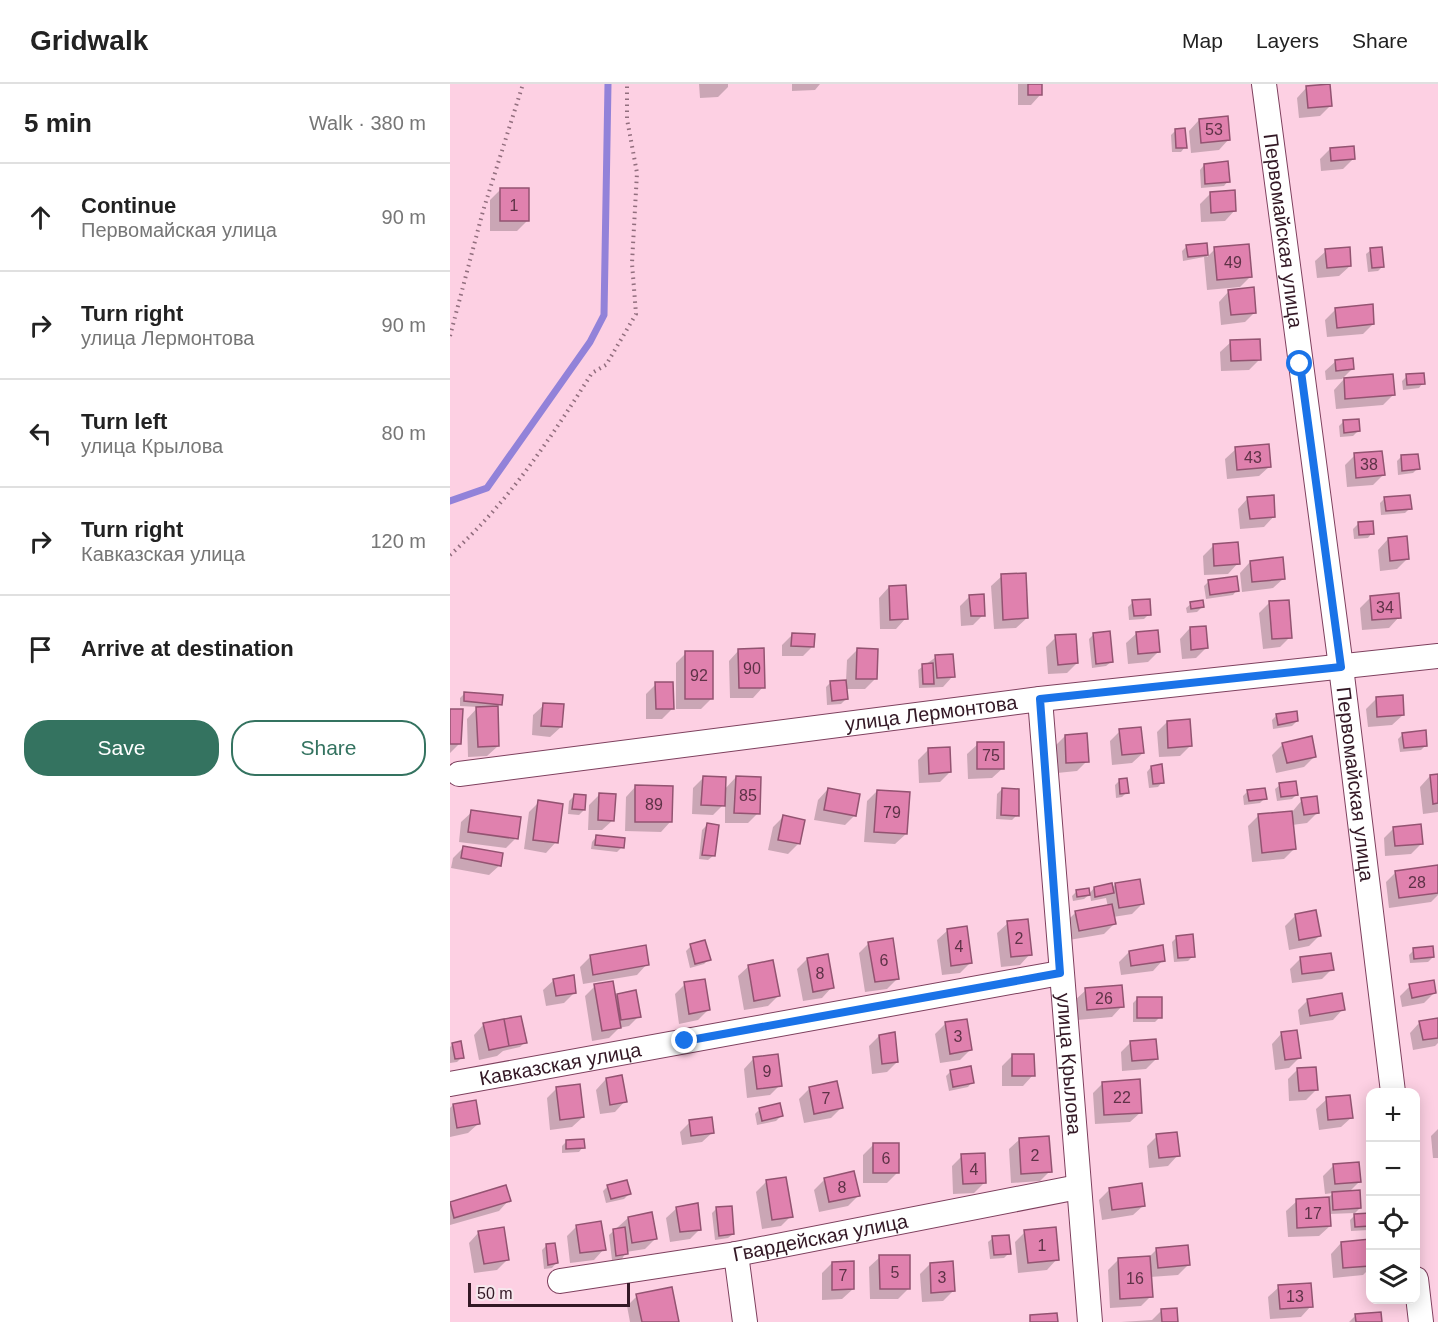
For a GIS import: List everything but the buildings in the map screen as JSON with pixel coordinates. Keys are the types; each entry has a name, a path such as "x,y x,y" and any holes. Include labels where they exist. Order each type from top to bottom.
{"street":[{"name":"Первомайская улица","path":"1264,84 1341,667 1393,1088"},
{"name":"улица Лермонтова","path":"459,774 1040,699 1438,656"},
{"name":"улица Крылова","path":"1040,699 1060,973 1090,1322"},
{"name":"Кавказская улица","path":"450,1084 1060,973"},
{"name":"Гвардейская улица","path":"560,1281 736,1254 1078,1187"},
{"path":"736,1254 745,1322"},
{"path":"1419,1304 1421,1322"}],"path":[{"path":"450,336 483,211 523,84"},
{"path":"450,555 477,531 540,455 592,373 606,365 636,314 632,263 637,173 627,119 627,84"}],"waterway":[{"path":"450,501 487,488 590,342 604,315 608,84"}],"route":[{"path":"685,1041 1060,973 1040,699 1341,667 1300,364"}]}
